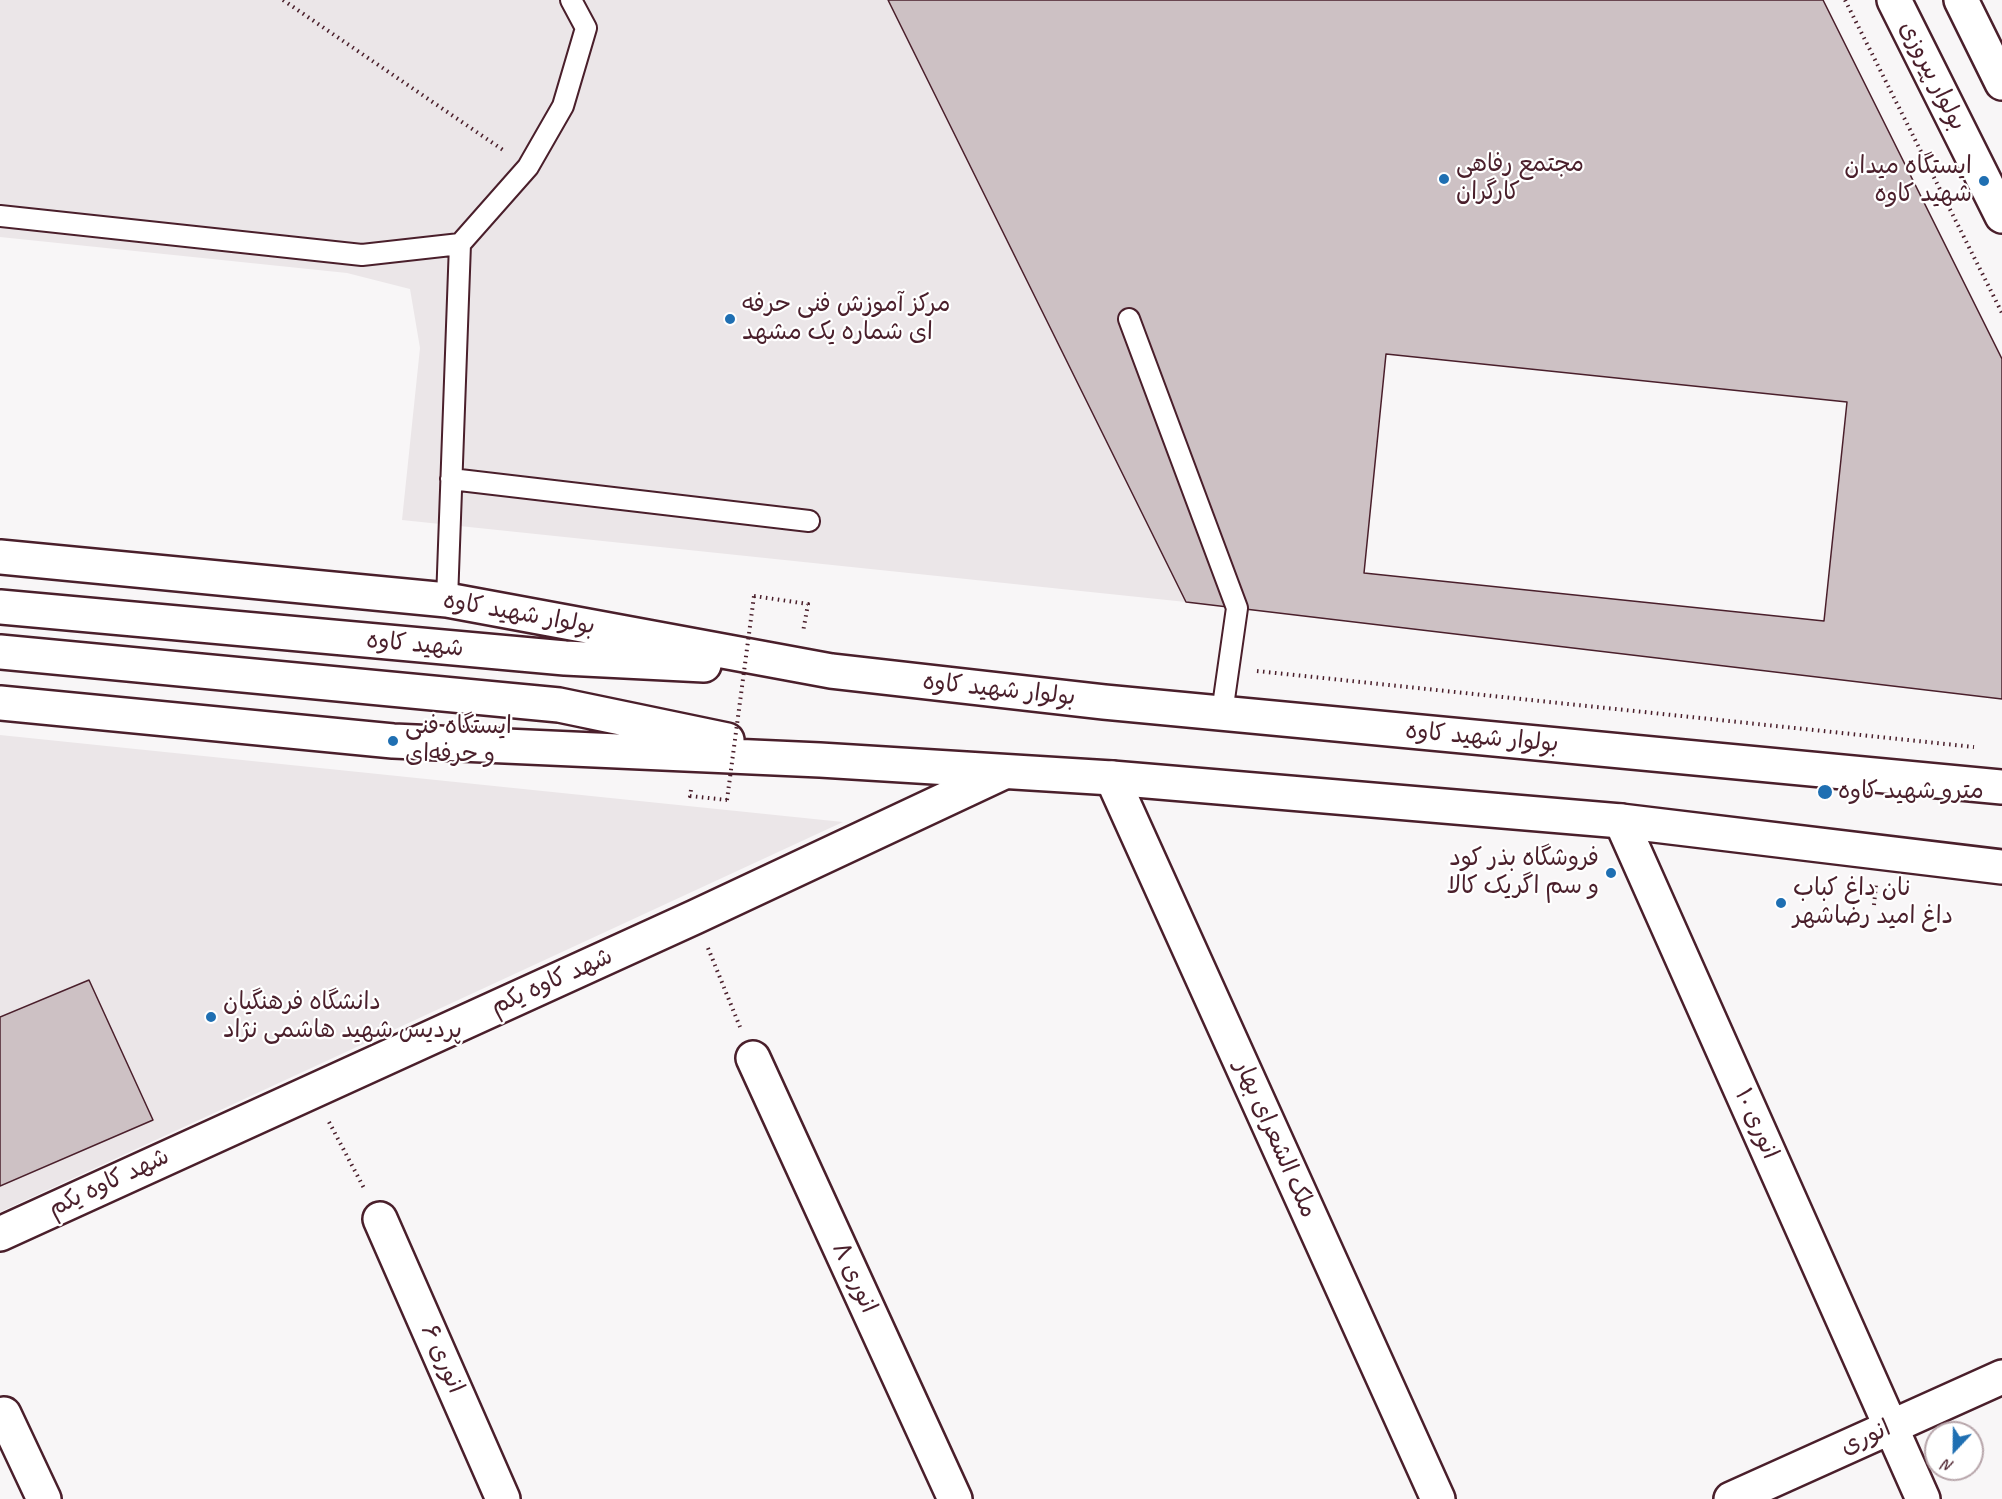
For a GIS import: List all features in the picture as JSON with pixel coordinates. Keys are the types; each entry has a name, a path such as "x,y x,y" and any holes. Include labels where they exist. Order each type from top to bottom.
{"main road":[{"name":"بولوار پیروزی","path":"1893,0 2002,216"},
{"path":"1961,0 2002,83"},
{"name":"بولوار شهید کاوه","path":"0,557 447,600 831,671 1222,713 2002,787"},
{"name":"شهید کاوه","path":"0,607 565,658 831,671"},
{"name":"شهید کاوه","path":"0,652 559,705 820,760"},
{"path":"0,703 393,741 820,760 1112,778 1621,821 2002,867"},
{"name":"شهد کاوه یکم","path":"0,1234 695,917 1004,772"},
{"name":"ملک الشعرای بهار","path":"1112,778 1438,1499"},
{"name":"انوری ۱۰","path":"1621,821 1923,1499"},
{"name":"انوری ۸","path":"753,1058 955,1499"},
{"name":"انوری ۶","path":"380,1219 503,1499"},
{"name":"انوری","path":"1731,1499 2002,1377"},
{"path":"4,1414 44,1499"}],"lane":[{"path":"447,600 460,244 528,167 563,106 586,28 572,0"},
{"path":"0,216 362,255 460,244"},
{"path":"1129,319 1237,608 1222,713"},
{"path":"451,479 809,521"}],"path":[{"path":"284,0 528,167"},
{"path":"1845,0 2002,313"},
{"path":"690,796 727,800 754,596 808,604"},
{"path":"1229,668 1978,747"},
{"path":"695,917 753,1058"},
{"path":"312,1090 380,1219"}],"shaded area":[{"name":"مرکز آموزش فنی حرفه ای شماره یک مشهد","path":"0,0 888,0 1186,602 402,520 420,348 410,289 347,273 0,237"},
{"name":"دانشگاه فرهنگیان پردیس شهید هاشمی نژاد","path":"0,735 843,822 0,1212"}],"building":[{"name":"مجتمع رفاهی کارگران","path":"888,0 1823,0 2002,359 2002,699 1186,602"},
{"path":"1386,354 1847,402 1824,621 1364,573"},
{"path":"89,980 153,1120 0,1186 0,1017"}],"place":[{"name":"مجتمع رفاهی کارگران","path":"1444,179"},
{"name":"ایستگاه میدان شهید کاوه","path":"1984,181"},
{"name":"مرکز آموزش فنی حرفه ای شماره یک مشهد","path":"730,319"},
{"name":"ایستگاه فنی و حرفه‌ای","path":"393,741"},
{"name":"مترو شهید کاوه","path":"1825,792"},
{"name":"فروشگاه بذر کود و سم اگریک کالا","path":"1611,873"},
{"name":"نان داغ کباب داغ امید رضاشهر","path":"1781,903"},
{"name":"دانشگاه فرهنگیان پردیس شهید هاشمی نژاد","path":"211,1017"}]}
